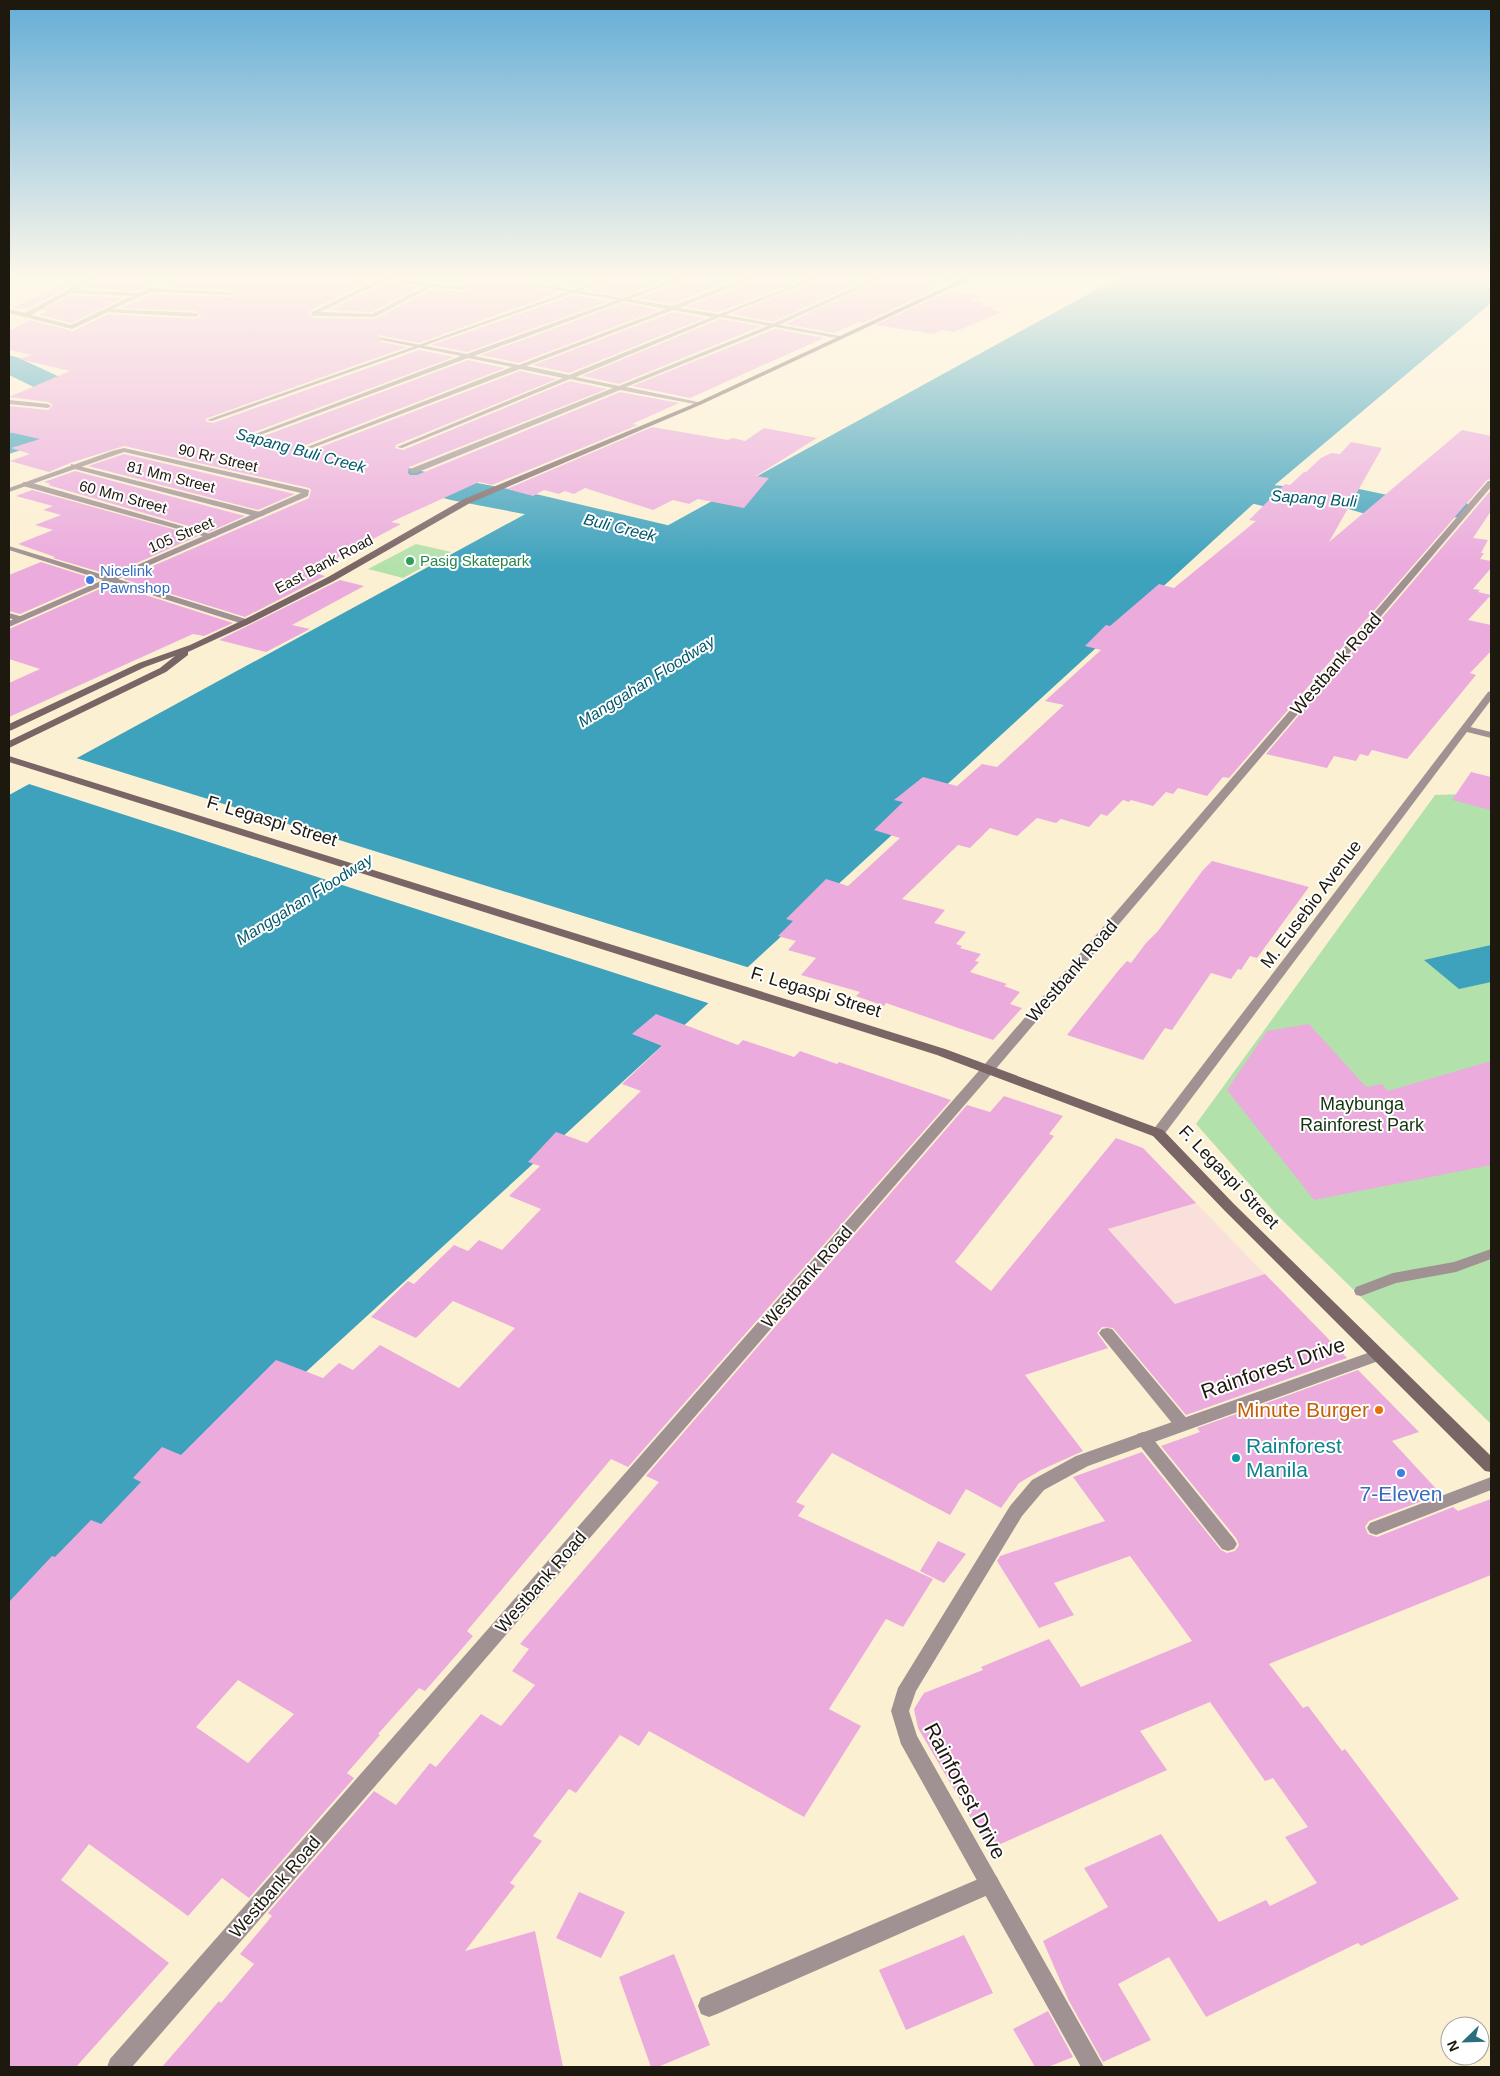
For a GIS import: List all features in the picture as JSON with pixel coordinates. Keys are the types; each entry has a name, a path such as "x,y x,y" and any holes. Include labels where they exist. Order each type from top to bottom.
{"main road":[{"name":"East Bank Road","path":"9,728 142,665 193,647 246,622 331,579 467,501 698,404 765,373"},
{"name":"East Bank Road","path":"9,746 163,670 193,647"},
{"name":"F. Legaspi Street","path":"9,759 912,1042 989,1068 1158,1133 1229,1207 1491,1466"}],"street":[{"path":"210,420 347,373"},
{"path":"258,434 423,373"},
{"path":"310,447 499,373"},
{"path":"547,373 698,404"},
{"path":"400,447 582,373"},
{"path":"413,471 657,373"},
{"path":"9,402 48,406"},
{"name":"90 Rr Street","path":"74,466 124,450 306,492"},
{"path":"9,490 74,466"},
{"name":"81 Mm Street","path":"74,466 261,515"},
{"name":"Westbank Road","path":"118,2067 989,1068 1491,483"},
{"name":"60 Mm Street","path":"26,484 213,536"},
{"name":"105 Street","path":"9,624 261,515 306,492"},
{"path":"9,548 246,622"},
{"path":"9,615 20,619"},
{"name":"M. Eusebio Avenue","path":"1158,1133 1491,694"},
{"path":"1466,729 1491,735"},
{"path":"1361,1291 1393,1278 1456,1267 1491,1254"},
{"path":"1107,1334 1182,1424"},
{"name":"Rainforest Drive","path":"1092,2067 908,1738 900,1710 907,1688 1016,1511 1038,1485 1082,1461 1379,1355"},
{"path":"1143,1438 1228,1544"},
{"path":"1376,1528 1491,1483"},
{"path":"709,2006 990,1884"}],"shaded area":[{"path":"1196,1203 1265,1274 1175,1304 1108,1229"}],"green space":[{"name":"Pasig Skatepark","path":"416,544 451,552 403,578 368,569"},
{"name":"Maybunga Rainforest Park","path":"1491,793 1491,1424 1277,1215 1196,1124 1435,795"}],"water":[{"name":"Manggahan Floodway","path":"945,373 1408,373 1263,495 9,1644 9,795 540,506 654,533"},
{"path":"1491,945 1491,982 1459,989 1424,960"}],"pier":[{"path":"73,757 750,968 711,1004 26,783"}],"building":[{"path":"66,373 334,373 205,419 207,422 213,423 354,373 412,373 254,432 253,435 261,437 433,373 492,373 306,445 305,448 313,450 515,373 529,373 557,379 396,445 395,448 403,450 570,381 607,389 409,467 408,473 410,475 417,475 620,392 679,403 632,424 638,425 492,485 479,482 391,522 401,524 311,572 325,576 245,617 123,579 309,498 311,490 309,488 124,446 70,463 49,472 10,461 30,454 11,448 40,439 9,432 9,406 48,410 53,405 48,402 9,397"},
{"path":"590,373 646,373 619,384 582,376"},
{"path":"665,373 746,373 690,398 632,386"},
{"path":"652,427 728,440 733,438 745,441 764,428 817,438 756,476 769,478 744,508 698,499 689,504 673,500 653,510 585,488 574,494 565,491 559,494 544,490 533,496 507,489"},
{"path":"1462,430 1491,436 1491,479 1487,480 1229,778 1223,777 1207,796 1178,788 1173,794 1166,792 1153,806 1131,800 1129,802 1123,800 1107,816 1101,814 1089,827 1061,819 1056,823 1037,818 1017,836 990,828 970,848 958,845 902,899 945,910 934,923 966,932 956,944 962,946 960,948 981,954 975,961 979,962 970,972 1007,984 1004,986 1020,992 1010,1004 1022,1008 993,1040 886,1003 884,1006 856,996 860,992 801,975 816,958 788,950 796,941 778,936 793,921 786,919 826,879 848,886 900,838 874,830 903,802 894,800 923,777 957,786 982,764 997,767 1064,705 1045,701 1101,650 1085,646 1106,625 1110,626 1159,584 1174,588 1256,521 1249,520 1285,484 1290,485 1321,458 1331,453 1340,454 1351,442 1382,448 1329,542"},
{"path":"124,454 295,494 258,510 88,466"},
{"path":"75,471 245,516 209,532 48,485 51,484 44,482"},
{"path":"32,490 198,536 110,575 53,558 55,557 18,544 53,530 35,525 61,515 43,510 53,506 16,496"},
{"path":"1491,490 1491,511 1473,538 1488,540 1480,559 1491,561 1491,568 1473,589 1491,595 1468,620 1491,625 1491,651 1470,673 1476,675 1407,759 1372,750 1368,756 1360,754 1356,761 1334,756 1327,768 1266,754"},
{"path":"41,562 98,580 20,614 9,611 9,575"},
{"path":"340,580 364,586 292,625 310,629 266,652 219,640"},
{"path":"111,584 233,623 204,636 193,634 9,717 9,683 40,669 9,659 9,629"},
{"path":"1471,772 1491,777 1491,810 1452,800"},
{"path":"1212,861 1309,887 1257,958 1250,956 1241,970 1238,969 1231,979 1211,973 1172,1030 1165,1028 1143,1060 1067,1035 1118,971 1127,961 1131,963 1158,931 1203,870"},
{"path":"656,1014 738,1045 743,1040 794,1057 800,1051 837,1064 839,1062 951,1100 628,1467 611,1459 467,1631 473,1636 425,1691 419,1688 378,1734 380,1735 347,1773 354,1778 249,1898 222,1878 188,1916 89,1844 61,1880 169,1963 76,2067 9,2067 9,1602 52,1556 55,1557 91,1520 101,1524 141,1482 133,1478 162,1447 181,1455 276,1360 323,1378 339,1363 353,1370 380,1345 459,1388 515,1328 453,1301 416,1338 371,1317 408,1281 414,1284 454,1245 468,1251 479,1240 502,1250 541,1209 509,1196 540,1166 528,1162 556,1132 587,1143 641,1091 622,1084 662,1046 632,1034","holes":["238,1680 294,1714 248,1763 196,1727"]},
{"path":"1309,1024 1366,1087 1382,1084 1388,1091 1491,1061 1491,1165 1314,1200 1227,1090 1267,1031"},
{"path":"1004,1096 1063,1116 1049,1134 1054,1136 955,1262 991,1291 1116,1138 1143,1148 1196,1203 1108,1229 1175,1304 1265,1274 1347,1358 1186,1415 1113,1328 1102,1327 1097,1333 1108,1348 1025,1375 1083,1451 1041,1470 1019,1483 1001,1508 966,1489 950,1515 832,1453 796,1502 805,1506 798,1516 933,1579 903,1627 886,1619 829,1709 861,1726 804,1817 649,1731 639,1746 620,1735 576,1793 569,1789 533,1836 542,1841 510,1883 515,1886 465,1951 535,1931 563,2067 162,2067 254,1964 240,1954 272,1916 268,1913 374,1791 396,1805 430,1763 436,1767 481,1714 501,1726 535,1685 512,1671 529,1649 520,1644 659,1482 646,1476 967,1105 990,1112"},
{"path":"1358,1370 1419,1432 1392,1441 1441,1494 1369,1521 1365,1527 1368,1534 1377,1537 1453,1507 1458,1511 1491,1499 1491,1575 1269,1664 1303,1708 1308,1706 1342,1751 1345,1749 1459,1899 1361,1946 1358,1943 1206,2017 1169,1957 1118,1984 1151,2040 1103,2062 1069,2001 1043,1941 1108,1907 1084,1868 1161,1834 1219,1922 1266,1900 1270,1906 1317,1883 1285,1837 1308,1827 1273,1778 1265,1781 1210,1702 1140,1731 1167,1770 989,1849 918,1728 914,1709 924,1693 983,1670 981,1667 1049,1639 1081,1687 1192,1641 1130,1556 1054,1583 1074,1615 1039,1628 997,1561 1000,1556 1105,1521 1073,1477 1142,1452 1221,1550 1227,1553 1235,1551 1239,1545 1236,1538 1161,1446 1200,1432 1197,1428"},
{"path":"938,1541 966,1554 944,1583 920,1571"},
{"path":"579,1892 625,1912 601,1958 556,1938"},
{"path":"964,1935 993,1993 906,2030 879,1970"},
{"path":"674,1954 710,2045 658,2067 651,2067 619,1977"},
{"path":"1048,2011 1073,2057 1048,2067 1035,2067 1013,2029"}],"waterway":[{"name":"Sapang Buli Creek","path":"28,373 53,385 126,404"},
{"path":"9,444 109,410"},
{"name":"Buli Creek","path":"379,471 451,489 540,506 654,533 725,572"},
{"name":"Sapang Buli","path":"1263,495 1331,501 1340,496 1371,502 1369,504 1429,514 1434,509 1452,508"}],"place":[{"name":"Pasig Skatepark","path":"410,561"},
{"name":"Nicelink Pawnshop","path":"90,580"},
{"name":"Minute Burger","path":"1379,1410"},
{"name":"Rainforest Manila","path":"1236,1458"},
{"name":"7-Eleven","path":"1401,1473"}]}
